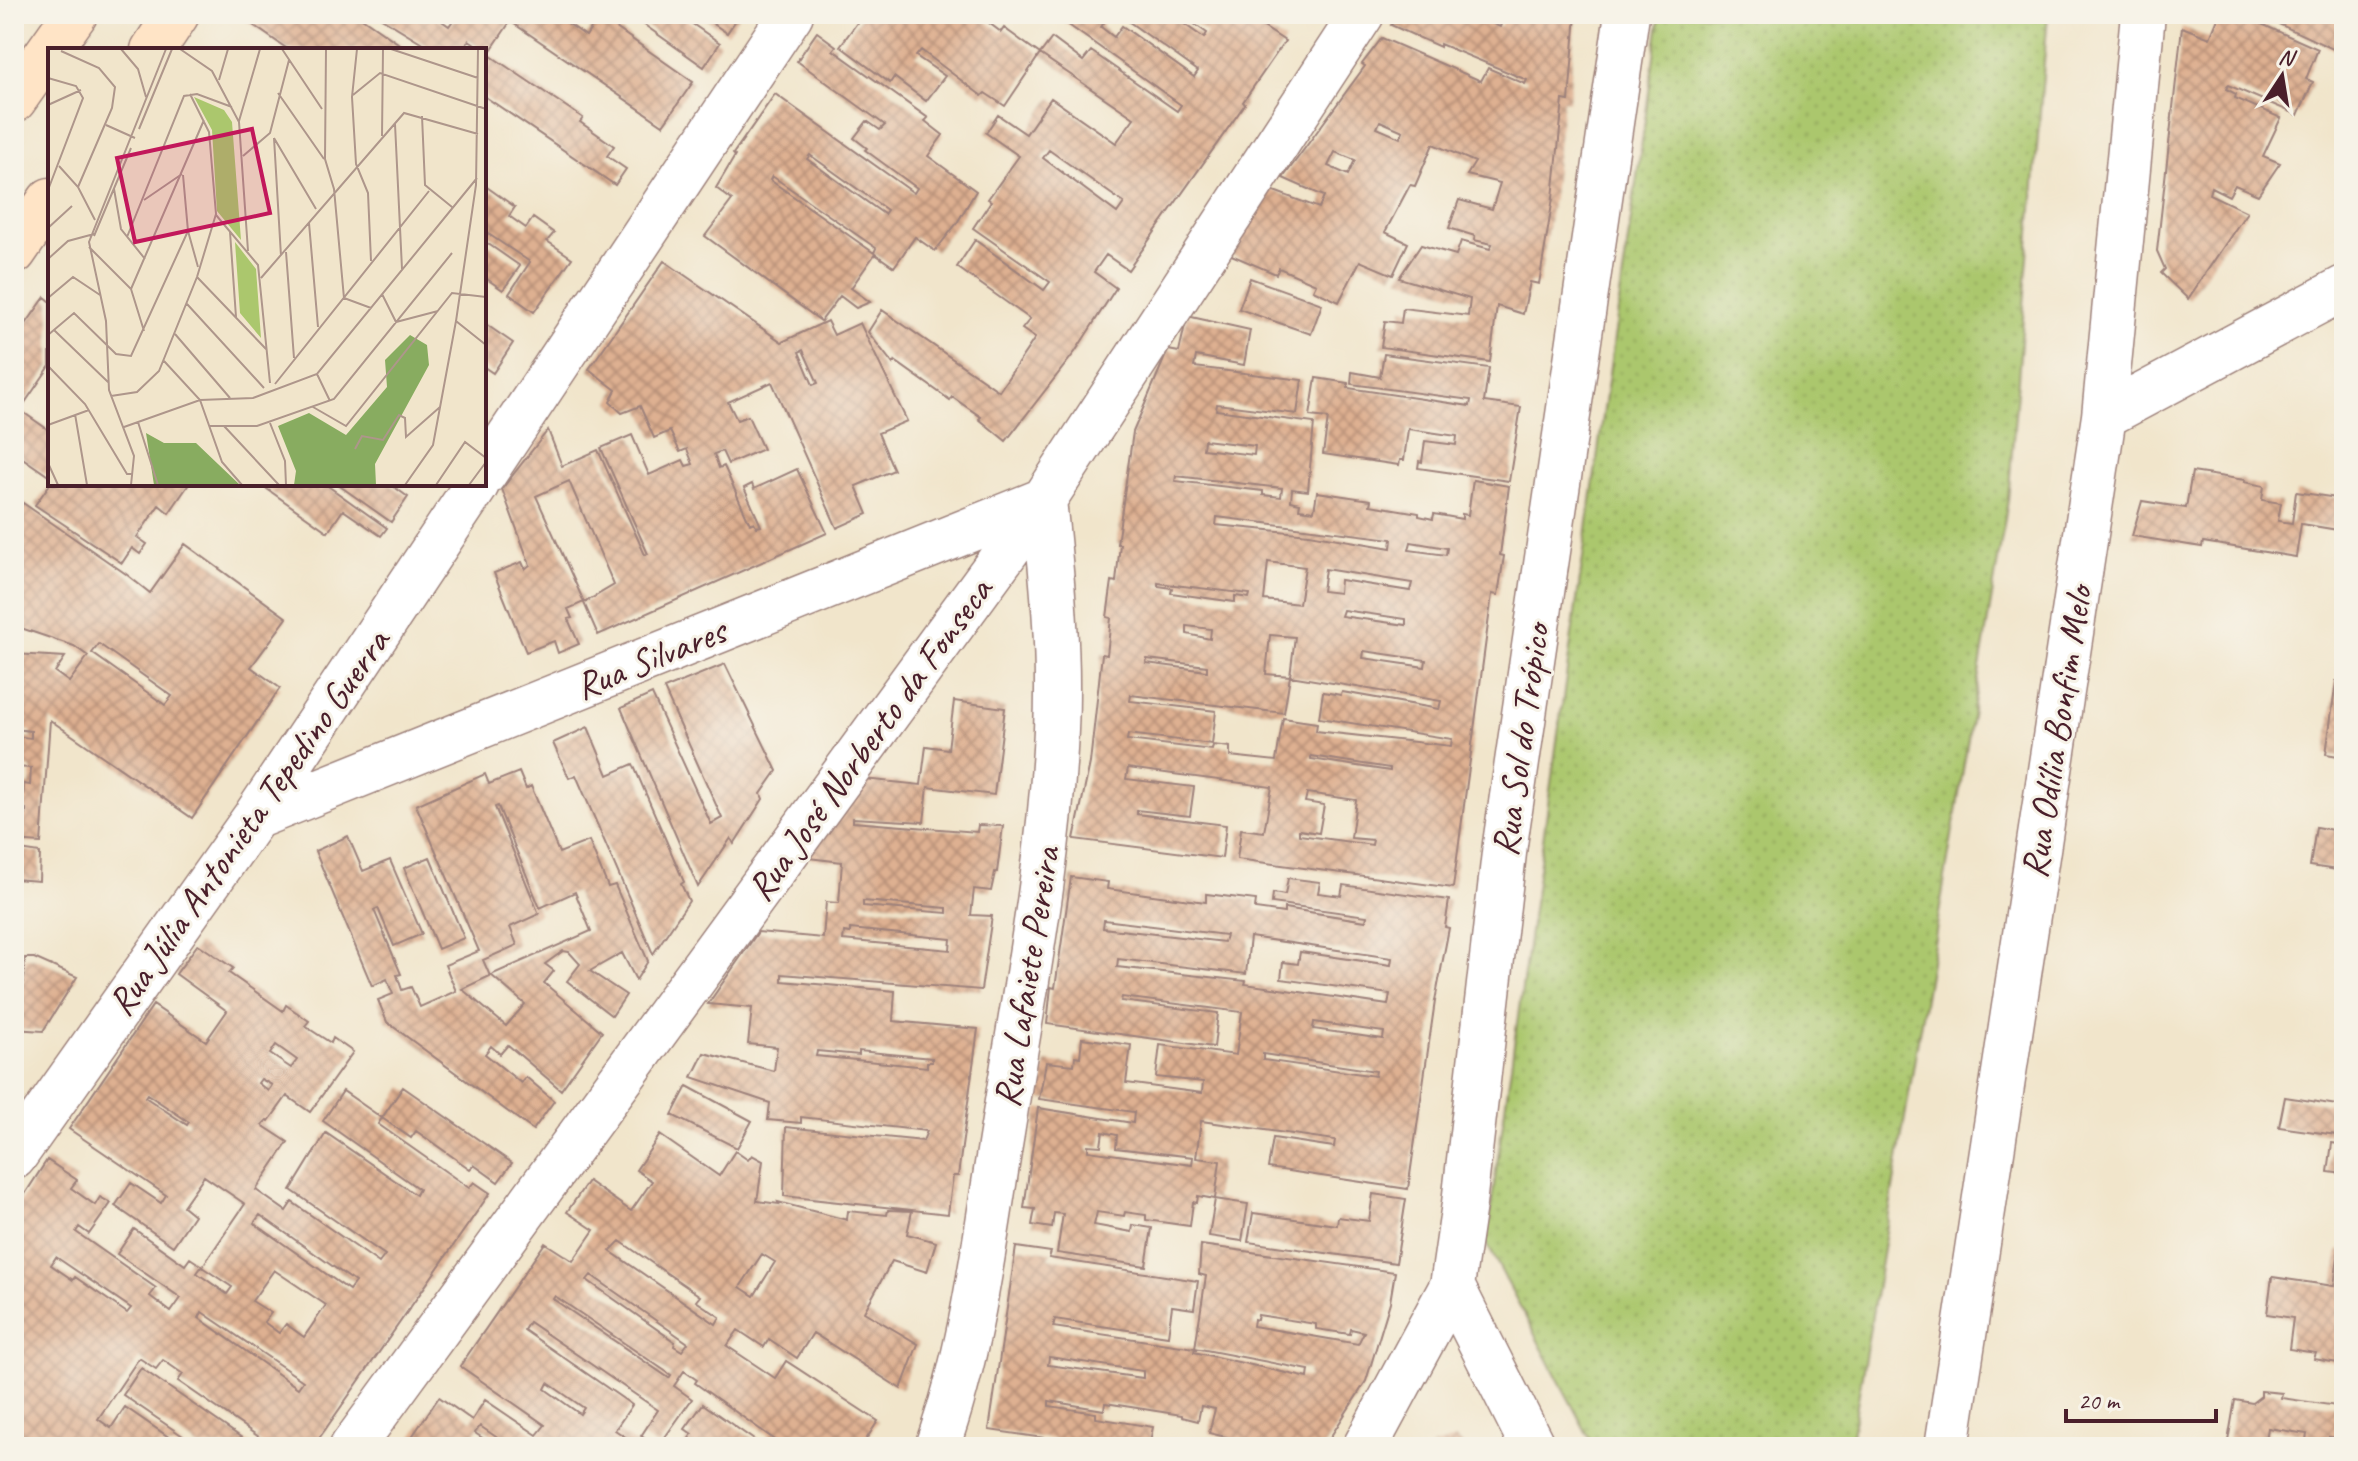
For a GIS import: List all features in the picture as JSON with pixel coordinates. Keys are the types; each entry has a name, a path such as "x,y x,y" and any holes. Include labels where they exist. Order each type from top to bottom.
{"main road":[{"path":"51,48 75,14"},
{"path":"154,48 177,14"},
{"path":"14,100 48,52"},
{"path":"14,252 48,203"}],"street":[{"path":"486,471 791,14"},
{"name":"Rua José Norberto da Fonseca","path":"352,1447 1044,500 1362,14"},
{"name":"Rua Sol do Trópico","path":"1365,1447 1452,1286 1505,844 1627,14"},
{"name":"Rua Odília Bonfim Melo","path":"1947,1447 2104,416 2143,14"},
{"path":"2104,416 2344,288"},
{"name":"Rua Júlia Antonieta Tepedino Guerra","path":"14,1157 255,817 476,486"},
{"name":"Rua Silvares","path":"255,817 1044,500"},
{"name":"Rua Lafaiete Pereira","path":"937,1447 951,1406 983,1246 1047,852 1056,728 1056,618 1044,500"},
{"path":"1452,1286 1533,1447"}],"green space":[{"path":"1660,14 2048,14 2008,500 1850,1447 1594,1447 1486,1242"}],"building":[{"path":"237,14 356,14 405,48 286,48"},
{"path":"375,14 432,14 449,26 454,19 446,14 499,14 510,22 489,53 486,48 469,40 463,48 431,48"},
{"path":"516,14 555,14 586,36 599,16 693,82 663,125 510,21"},
{"path":"629,14 678,14 720,43 704,67"},
{"path":"699,14 740,14 727,33"},
{"path":"859,14 977,14 1001,32 1004,28 1040,54 1005,106 985,93 982,96 921,50 916,56 945,76 926,101 894,77 890,83 840,46 862,16"},
{"path":"1068,14 1110,14 1101,27 1114,37 1122,26 1194,77 1198,71 1118,14 1170,14 1204,38 1207,33 1180,14 1234,14 1238,17 1240,14 1253,14 1250,18 1285,41 1243,102 1245,104 1128,270 1106,255 1094,272 1116,288 1075,352 1006,441 979,419 981,417 952,397 950,400 895,361 893,364 868,332 882,310 999,391 1035,338 1022,329 1030,319 957,267 975,240 1044,290 1050,282 973,228 991,201 988,199 1019,156 986,133 998,115 1026,134 1051,98 1116,143 1134,118 1040,54 1052,38 1083,61 1091,51 1177,111 1181,105 1063,21","holes":["1049,150 1124,203 1117,213 1043,158"]},
{"path":"1398,14 1470,14 1500,27 1503,19 1492,14 1576,14 1569,101 1563,100 1553,198 1539,284 1530,282 1523,314 1497,306 1490,362 1381,347 1385,321 1401,323 1403,308 1468,316 1470,299 1399,278 1421,245 1456,255 1461,241 1490,249 1492,244 1474,240 1475,236 1449,228 1459,200 1492,209 1500,183 1467,175 1475,162 1433,144 1415,186 1410,185 1385,232 1408,243 1393,275 1360,261 1339,302 1313,290 1316,284 1279,268 1276,274 1229,254 1266,188 1319,208 1324,196 1283,178 1382,38 1481,81 1488,68 1525,84 1527,80 1391,25","holes":["1380,121 1403,131 1400,138 1377,128","1335,152 1355,160 1348,175 1328,166"]},
{"path":"2220,14 2326,14 2344,22 2344,29 2335,50 2262,16 2259,23 2318,49 2306,79 2313,82 2298,115 2228,85 2226,89 2236,94 2235,98 2281,118 2263,156 2280,163 2258,195 2235,185 2229,196 2211,187 2209,194 2247,212 2188,299 2161,273 2165,269 2157,251 2182,27 2210,38"},
{"path":"817,32 836,46 833,50 928,118 925,121 943,135 928,156 976,191 935,251 915,237 894,267 875,254 851,288 870,302 856,308 840,296 821,321 705,236 732,200 716,188 735,156 733,154 775,94 914,193 917,188 865,150 867,148 854,138 867,121 880,130 885,125 797,61","holes":["810,155 887,210 884,214 807,159","772,176 876,248 874,253 770,180"]},
{"path":"488,54 583,118 580,122 614,146 607,156 626,169 615,185 486,97"},
{"path":"486,186 515,207 509,216 526,228 533,218 554,233 547,241 572,258 534,312 509,294 530,262 486,232"},
{"path":"486,242 520,266 503,290 486,278"},
{"path":"664,261 782,342 827,321 834,335 860,323 907,421 878,433 894,470 856,486 868,514 837,528 772,382 728,402 737,420 748,416 763,449 728,464 722,451 714,454 719,468 724,466 750,524 754,522 757,527 761,526 744,488 752,484 754,489 797,469 827,533 598,635 584,603 614,585 569,481 536,496 584,602 568,609 572,618 568,619 579,644 558,653 554,641 526,652 494,573 522,562 525,569 530,565 502,489 548,430 562,466 598,450 645,555 648,554 601,448 632,435 649,475 683,460 686,466 693,464 687,449 680,452 670,431 654,438 640,406 622,413 610,402 616,390 589,369","holes":["803,350 818,383 813,385 799,352"]},
{"path":"1250,278 1322,304 1311,334 1239,309"},
{"path":"45,297 48,299 48,369 20,410 48,430 48,476 14,452 14,341"},
{"path":"1187,316 1250,330 1244,365 1196,356 1194,367 1302,380 1297,414 1217,404 1216,410 1314,423 1308,491 1292,489 1291,501 1300,503 1299,509 1314,511 1317,492 1371,500 1370,505 1419,513 1419,516 1433,519 1434,514 1462,519 1462,514 1468,515 1473,480 1509,486 1500,555 1504,556 1498,595 1492,594 1453,888 1237,859 1241,829 1264,832 1272,787 1128,768 1126,779 1194,787 1190,816 1137,810 1137,814 1226,825 1222,858 1074,839 1090,763 1102,654 1107,655 1111,618 1107,617 1112,581 1116,582 1120,544 1117,544 1133,432 1168,350 1179,352","holes":["1204,440 1255,446 1254,455 1203,449","1176,476 1282,488 1281,497 1263,495 1263,491 1175,481","1217,517 1392,539 1391,548 1309,534 1216,525","1411,542 1447,548 1446,555 1409,550","1268,562 1305,567 1299,604 1264,600","1325,569 1412,583 1410,591 1340,580 1339,593 1322,591","1158,583 1250,594 1249,598 1235,596 1235,602 1171,593 1172,588 1158,586","1343,610 1406,619 1406,625 1341,616","1187,626 1211,629 1210,639 1187,634","1270,635 1295,637 1290,676 1266,674","1364,651 1426,660 1425,667 1363,658","1147,659 1207,666 1207,671 1146,663","1290,676 1441,701 1439,709 1342,692 1341,695 1323,692 1319,718 1452,739 1451,746 1316,731 1317,723 1283,718 1276,761 1230,756 1230,747 1213,745 1212,750 1127,740 1128,734 1212,744 1216,711 1130,701 1131,695 1284,713","1311,756 1390,768 1390,771 1311,759","1307,793 1356,800 1351,838 1373,840 1372,845 1299,835 1299,830 1319,833 1324,805 1305,802"]},
{"path":"486,324 513,343 493,373 486,368"},
{"path":"1384,354 1489,368 1484,402 1521,407 1509,481 1418,468 1425,441 1456,445 1457,436 1408,429 1404,460 1400,460 1399,465 1323,454 1328,418 1310,416 1316,378 1348,383 1348,388 1470,406 1471,400 1351,384 1352,372 1380,377"},
{"path":"2192,472 2264,486 2262,500 2281,503 2278,521 2292,523 2296,492 2344,499 2344,531 2301,524 2296,557 2203,542 2202,547 2132,536 2142,501 2186,508"},
{"path":"49,486 188,486 169,513 159,505 137,537 147,544 140,554 132,548 122,563 35,505"},
{"path":"263,486 328,486 387,528 381,536 343,510 328,532"},
{"path":"340,486 393,486 408,497 391,522"},
{"path":"23,503 150,593 185,544 287,618 251,667 280,688 192,818 50,720 41,843 14,841 14,814 26,815 26,809 22,808 24,784 30,785 31,768 14,767 14,736 31,738 31,731 14,729 14,654 65,657 55,672 69,682 88,656 74,646 18,627 14,638 16,514","holes":["99,644 172,696 165,705 92,653"]},
{"path":"725,664 777,771 734,844 731,838 698,887 621,708 652,694 711,824 722,818 664,689"},
{"path":"2336,681 2344,682 2344,757 2326,754"},
{"path":"954,701 1005,708 994,795 928,787 924,822 853,818 853,822 977,832 978,825 1003,826 997,872 991,891 974,889 971,915 992,916 981,990 782,974 782,981 895,991 893,1021 978,1029 958,1176 953,1176 948,1214 784,1196 786,1127 923,1141 927,1131 801,1117 801,1123 768,1120 770,1103 692,1077 704,1053 774,1071 777,1047 748,1044 752,1008 708,1004 758,932 823,938 826,902 839,903 842,862 808,858 864,779 921,785 926,746 948,749","holes":["863,901 947,908 947,913 863,906","850,929 951,939 950,950 843,940 844,932 850,933","817,1051 859,1055 859,1051 932,1058 932,1062 927,1062 927,1067 816,1056"]},
{"path":"588,727 608,775 633,764 684,882 681,884 689,901 653,954 576,775 569,778 553,743"},
{"path":"519,772 526,789 531,786 559,853 589,841 608,887 615,885 648,961 636,980 622,953 590,971 626,995 612,1016 567,981 580,964 569,952 563,951 545,964 554,971 544,983 602,1032 561,1090 508,1045 500,1054 491,1046 485,1054 521,1083 526,1077 554,1101 533,1130 387,1022 378,1000 393,994 387,979 372,986 315,851 348,836 363,871 390,860 422,934 394,946 378,908 374,910 401,974 397,975 402,990 411,987 420,1007 456,991 445,965 479,951 416,805 485,774 489,784","holes":["498,806 540,908 575,892 591,931 491,975 525,1004 506,1026 462,989 490,976 483,960 517,945 510,927 539,914 495,807"]},
{"path":"2316,827 2344,832 2344,871 2310,866"},
{"path":"14,849 40,853 39,881 14,879"},
{"path":"430,857 464,938 438,949 404,868"},
{"path":"1071,877 1108,882 1107,889 1206,902 1206,894 1256,900 1255,909 1284,913 1284,908 1366,921 1367,916 1272,903 1273,893 1285,895 1288,878 1320,882 1318,893 1341,896 1343,885 1449,900 1445,927 1449,928 1435,1001 1408,1189 1268,1168 1273,1138 1334,1147 1335,1140 1201,1121 1196,1158 1220,1161 1215,1199 1198,1196 1197,1203 1193,1202 1190,1226 1146,1220 1146,1215 1097,1212 1094,1225 1132,1232 1133,1225 1152,1228 1146,1266 1057,1253 1063,1214 1054,1213 1052,1228 1032,1225 1035,1209 1024,1208 1038,1108 1133,1123 1134,1112 1039,1099 1046,1062 1074,1065 1075,1056 1080,1057 1082,1038 1131,1045 1126,1083 1202,1093 1203,1082 1156,1077 1160,1045 1236,1055 1242,1012 1122,997 1121,1001 1218,1013 1214,1047 1047,1024 1051,987 1055,988","holes":["1104,920 1226,935 1224,942 1103,928","1250,937 1392,958 1391,965 1300,952 1298,964 1283,962 1281,979 1390,994 1388,1005 1245,984 1246,981 1117,967 1118,959 1246,974","1314,1022 1384,1032 1383,1039 1313,1029","1263,1054 1376,1071 1375,1076 1263,1060","1103,1132 1117,1135 1116,1148 1193,1157 1192,1165 1088,1151 1088,1145 1101,1146"]},
{"path":"198,944 233,968 229,973 283,1011 286,1005 309,1021 305,1026 331,1043 333,1038 353,1052 310,1112 287,1096 269,1121 262,1125 288,1142 256,1190 286,1211 292,1202 379,1263 385,1255 291,1190 326,1133 416,1195 419,1189 323,1121 343,1091 382,1118 378,1124 469,1188 474,1182 490,1193 313,1447 266,1447 256,1440 259,1437 178,1381 183,1374 163,1360 156,1369 139,1358 98,1419 111,1428 125,1407 183,1447 14,1447 14,1211 47,1160 77,1180 71,1188 95,1205 100,1197 111,1203 89,1234 79,1227 76,1232 156,1288 150,1296 171,1312 181,1298 117,1254 134,1229 185,1265 190,1258 202,1266 197,1273 227,1294 232,1287 202,1267 245,1204 204,1176 183,1206 194,1215 173,1246 115,1206 131,1183 161,1203 166,1195 69,1129 153,1005 206,1041 227,1011 176,974","holes":["276,1045 297,1060 291,1068 270,1054","261,1079 272,1085 268,1091 258,1083","147,1094 189,1122 187,1125 145,1097","260,1215 355,1282 349,1290 254,1223","56,1257 131,1308 127,1313 75,1277 73,1280 51,1265","274,1270 326,1305 304,1337 286,1324 279,1333 264,1322 271,1313 252,1301","202,1312 303,1381 298,1388 199,1318"]},
{"path":"25,958 34,958 77,977 43,1031 14,1029 14,981 23,982"},
{"path":"2344,993 2344,1022 2338,1021"},
{"path":"687,1086 752,1121 737,1148 672,1115"},
{"path":"403,1087 512,1163 498,1182 474,1165 470,1169 416,1131 411,1138 382,1118"},
{"path":"2285,1097 2344,1106 2344,1136 2279,1127"},
{"path":"660,1135 719,1176 735,1151 748,1160 752,1155 763,1161 757,1201 778,1202 847,1220 848,1211 887,1215 888,1210 912,1211 907,1234 936,1242 927,1272 892,1261 864,1312 918,1344 901,1389 813,1333 797,1358 769,1339 764,1347 738,1330 727,1346 775,1378 786,1361 878,1421 861,1447 785,1447 695,1383 697,1380 684,1371 674,1386 692,1399 658,1447 641,1436 658,1410 529,1322 524,1330 632,1405 615,1430 636,1444 634,1447 604,1447 598,1443 595,1447 511,1447 480,1426 475,1433 496,1447 405,1447 439,1397 472,1420 485,1400 537,1435 545,1425 460,1366 545,1243 573,1261 594,1230 567,1212 588,1181 631,1211 652,1181 636,1170","holes":["620,1241 700,1296 696,1301 720,1317 716,1324 610,1251","762,1254 775,1262 754,1296 740,1287","591,1275 688,1343 682,1351 674,1346 675,1342 587,1280","555,1296 671,1375 669,1378 553,1299","548,1383 584,1408 580,1414 545,1389"]},
{"path":"2332,1143 2344,1145 2344,1174 2328,1172"},
{"path":"1373,1194 1406,1199 1396,1263 1248,1242 1253,1213 1337,1225 1338,1217 1369,1221"},
{"path":"1215,1199 1248,1204 1242,1241 1209,1236"},
{"path":"1201,1245 1395,1272 1390,1302 1366,1381 1324,1447 1268,1447 1209,1433 1215,1409 1201,1406 1198,1421 1182,1415 1105,1403 1104,1410 1049,1401 1049,1406 1096,1413 1096,1418 1153,1427 1149,1447 1106,1447 989,1430 1016,1247 1051,1252 1049,1258 1198,1281 1194,1309 1172,1306 1168,1336 1055,1319 1053,1327 1195,1348 1206,1276 1199,1274","holes":["1258,1315 1316,1324 1316,1329 1350,1334 1351,1329 1364,1332 1358,1344 1253,1326","1195,1348 1309,1370 1308,1378 1194,1352","1049,1357 1143,1371 1143,1378 1048,1365"]},
{"path":"2339,1249 2344,1250 2344,1364 2314,1359 2316,1353 2289,1349 2293,1318 2267,1314 2272,1277 2334,1286"},
{"path":"141,1368 255,1447 199,1447 123,1395"},
{"path":"2261,1391 2282,1393 2281,1398 2344,1407 2344,1439 2329,1437 2328,1447 2305,1447 2307,1434 2268,1428 2266,1440 2302,1447 2227,1447 2235,1400 2252,1403 2261,1396"},
{"path":"703,1404 764,1447 683,1447 692,1434 685,1429"},
{"path":"1455,1439 1466,1447 1432,1447 1432,1446"},
{"path":"1179,1442 1202,1445 1202,1447 1178,1447"}]}
